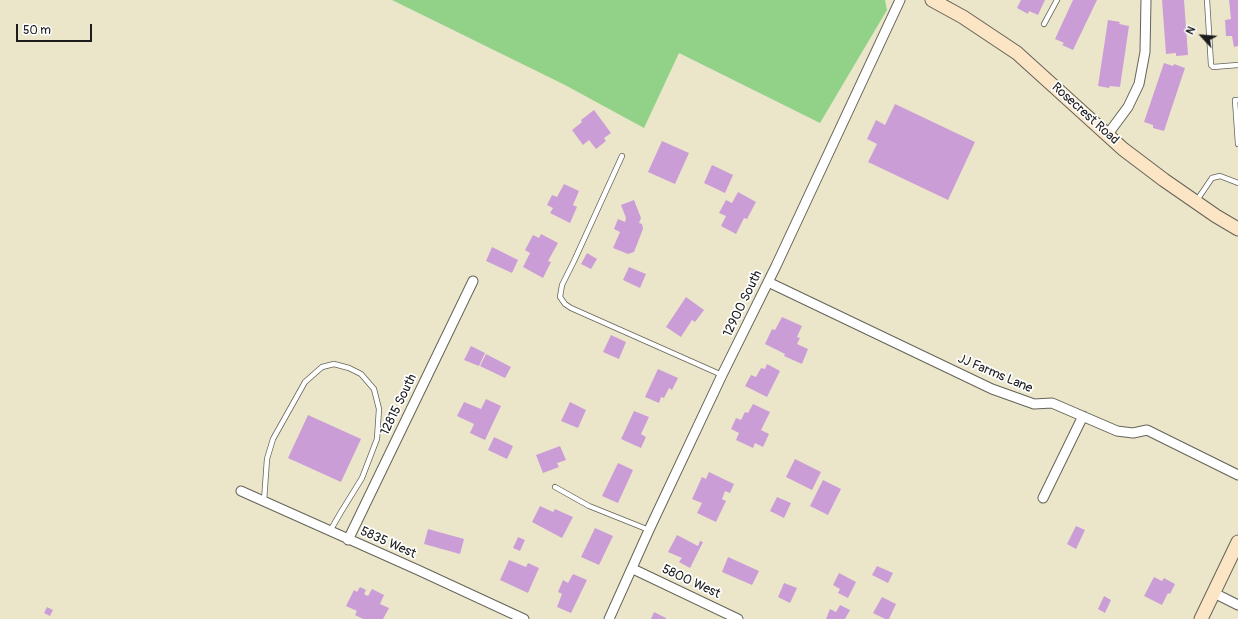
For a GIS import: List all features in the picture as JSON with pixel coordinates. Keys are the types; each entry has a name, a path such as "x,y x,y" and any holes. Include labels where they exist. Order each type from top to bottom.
{"main road":[{"name":"Rosecrest Road","path":"932,0 963,17 1017,53 1123,148 1158,176 1238,229"},
{"path":"1201,619 1238,542"}],"street":[{"name":"12900 South","path":"609,619 649,530 722,375 768,282 900,0"},
{"path":"1108,134 1128,107 1139,84 1145,52 1146,0"},
{"name":"12815 South","path":"348,540 473,282"},
{"name":"JJ Farms Lane","path":"768,282 992,389 1034,404 1052,403 1117,431 1132,433 1147,430 1238,475"},
{"path":"1043,498 1083,416"},
{"name":"5835 West","path":"241,491 524,619"},
{"name":"5800 West","path":"632,569 738,619"},
{"path":"1214,593 1238,605"}],"lane":[{"path":"1044,24 1058,0"},
{"path":"1207,0 1211,65 1213,67 1238,65"},
{"path":"1238,100 1235,100 1238,144"},
{"path":"622,156 562,285 560,297 565,304 572,308 722,375"},
{"path":"1196,202 1212,178 1220,176 1238,182"},
{"path":"264,502 267,459 273,439 305,382 322,366 334,364 349,368 361,374 374,389 379,409 377,439 362,478 340,512 330,532"},
{"path":"555,487 589,506 649,530"}],"green space":[{"path":"392,0 885,0 887,10 820,123 679,53 644,128 565,85"}],"building":[{"path":"1021,0 1045,0 1038,15 1029,11 1028,14 1017,8"},
{"path":"1073,0 1097,0 1073,50 1062,45 1064,43 1055,39"},
{"path":"1162,0 1184,0 1188,55 1176,56 1176,53 1166,54"},
{"path":"1229,0 1238,0 1238,46 1234,47 1232,36 1226,36 1225,20 1231,19"},
{"path":"1108,20 1120,22 1119,24 1129,26 1120,87 1110,86 1109,88 1098,86"},
{"path":"1164,63 1173,66 1174,64 1185,68 1164,131 1153,128 1153,125 1144,122"},
{"path":"895,104 975,142 948,200 868,162 877,144 867,139 876,120 885,125"},
{"path":"594,110 611,133 604,138 606,141 596,149 589,140 583,145 572,130 582,122 581,120"},
{"path":"662,141 689,153 675,184 648,172"},
{"path":"712,165 733,175 725,193 704,183"},
{"path":"564,184 579,191 573,205 577,207 570,223 550,213 553,208 547,205 552,195 557,197"},
{"path":"738,192 756,202 747,219 744,218 736,234 721,226 726,216 719,213 726,200 732,203"},
{"path":"634,200 641,218 639,223 642,224 643,229 634,252 628,254 613,248 620,232 614,229 618,219 625,222 626,218 621,205"},
{"path":"541,234 558,243 548,261 551,262 543,278 523,267 530,253 525,250 533,235 539,238"},
{"path":"492,247 518,260 512,273 486,261"},
{"path":"587,253 597,259 591,269 581,264"},
{"path":"629,267 646,274 640,288 623,280"},
{"path":"686,297 704,310 695,322 692,320 681,337 666,327"},
{"path":"782,317 802,326 797,337 800,338 797,344 808,349 802,364 784,356 785,354 765,344 772,329 775,330"},
{"path":"611,335 626,342 619,359 603,352"},
{"path":"471,346 485,353 479,366 464,360"},
{"path":"486,354 511,367 505,378 480,366"},
{"path":"767,364 780,371 767,397 745,386 751,375 756,377 761,368 765,369"},
{"path":"658,369 678,378 672,390 669,388 664,398 661,397 659,403 645,397"},
{"path":"486,399 501,406 485,440 470,433 474,424 457,416 464,402 481,409"},
{"path":"570,402 586,410 578,428 561,421"},
{"path":"753,404 770,412 761,430 769,434 763,447 755,443 753,448 736,440 739,433 731,429 736,418 741,420 745,412 748,413"},
{"path":"634,411 649,417 641,434 646,437 641,448 621,439"},
{"path":"308,415 361,439 341,482 288,458"},
{"path":"494,437 513,446 507,459 488,450"},
{"path":"560,446 566,460 557,463 559,467 543,473 536,455"},
{"path":"795,459 821,472 812,490 786,477"},
{"path":"618,463 633,470 618,503 602,496"},
{"path":"709,472 734,484 730,493 725,491 722,499 726,501 716,522 697,513 702,503 692,499 702,477 706,479"},
{"path":"823,480 841,489 828,515 810,506"},
{"path":"777,497 791,503 784,518 770,511"},
{"path":"540,506 553,512 555,509 573,517 562,538 532,522"},
{"path":"1076,526 1085,530 1076,549 1067,544"},
{"path":"595,528 613,536 599,565 581,557"},
{"path":"428,529 464,539 460,554 424,544"},
{"path":"677,535 698,546 700,541 703,542 690,568 679,562 682,558 668,552"},
{"path":"518,537 525,540 520,551 513,548"},
{"path":"728,557 759,571 752,585 722,572"},
{"path":"509,560 526,567 528,563 539,568 528,593 500,580"},
{"path":"877,566 893,573 888,583 872,575"},
{"path":"839,573 856,582 848,598 838,593 840,589 833,585"},
{"path":"573,574 587,580 571,613 557,607 562,594 558,592 563,580 568,583"},
{"path":"1154,577 1162,581 1164,578 1175,584 1170,594 1168,593 1162,605 1144,596"},
{"path":"784,583 797,588 790,603 778,597"},
{"path":"360,587 366,590 364,594 368,596 372,589 384,595 380,604 389,608 383,619 363,619 355,615 357,611 346,606 354,590 357,592"},
{"path":"1104,596 1111,600 1105,613 1098,609"},
{"path":"882,597 896,604 889,619 885,619 873,613"},
{"path":"840,605 850,610 845,619 826,619 830,609 836,612"},
{"path":"47,607 53,610 50,616 44,613"},
{"path":"654,612 666,618 666,619 651,619"}]}
